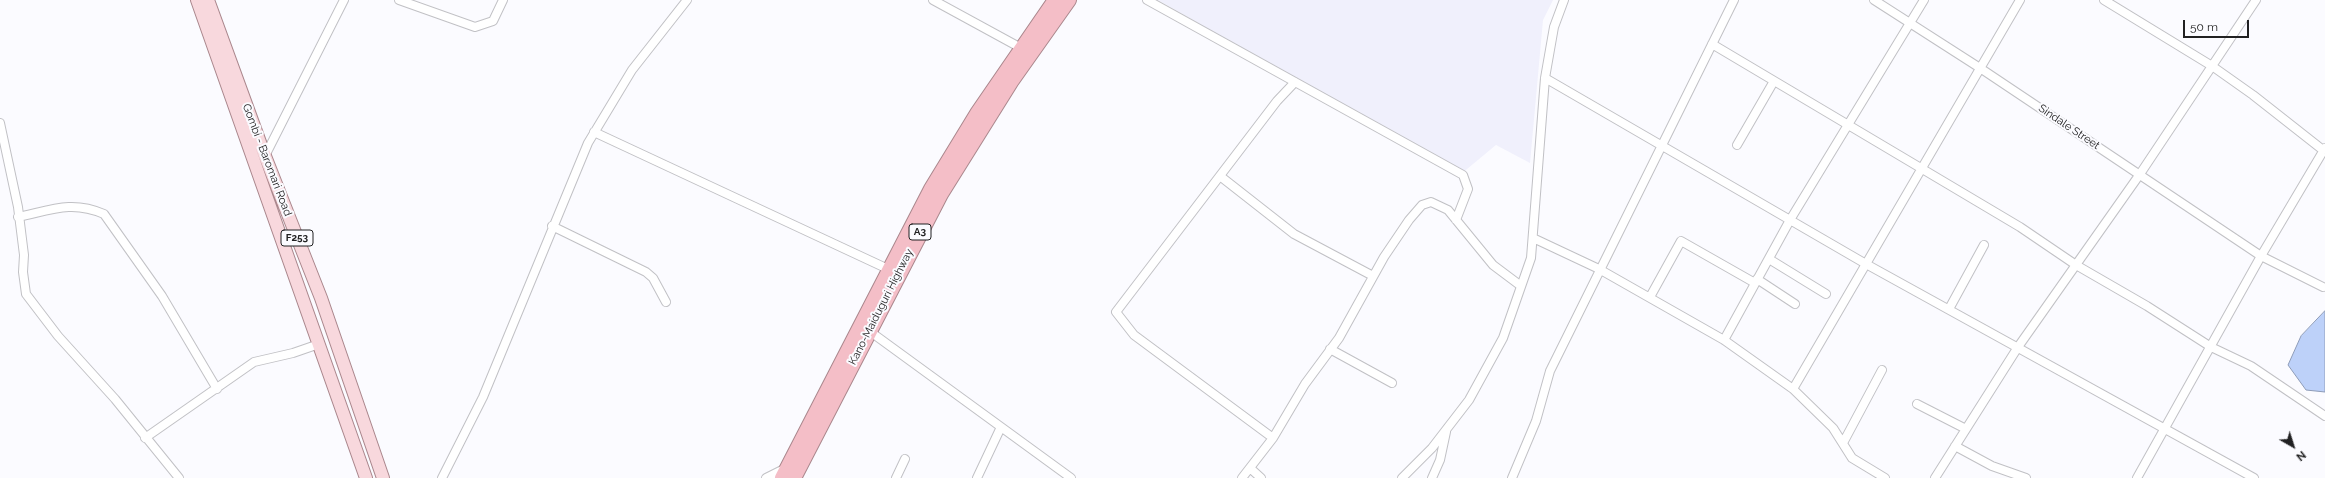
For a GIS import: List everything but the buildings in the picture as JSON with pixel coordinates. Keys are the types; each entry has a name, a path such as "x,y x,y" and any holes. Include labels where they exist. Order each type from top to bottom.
{"highway":[{"name":"Kano-Maiduguri Highway","path":"865,329 888,269 956,147 1021,48 1055,0"},
{"name":"Kano-Maiduguri Highway","path":"787,475 865,329 966,152 1011,82 1069,0"}],"main road":[{"name":"Gombi - Baromari Road","path":"197,0 210,20 321,298 383,478"},
{"name":"Gombi - Baromari Road","path":"208,0 210,20 319,344 366,478"}],"street":[{"path":"265,156 344,0"},
{"path":"399,0 475,27 493,21 503,0"},
{"path":"442,478 483,397 552,226 594,132 632,70 687,0"},
{"path":"933,0 1021,48"},
{"path":"1147,0 1463,175 1468,189 1456,220"},
{"path":"1402,478 1432,448 1469,400 1503,338 1531,258 1545,78 1554,27 1564,0"},
{"path":"1512,478 1536,421 1550,371 1599,269 1734,0"},
{"name":"Sindale Street","path":"1874,0 1980,68 2261,256 2323,287"},
{"path":"1724,340 1790,220 1909,22 1924,0"},
{"path":"1793,389 2020,0"},
{"path":"2104,0 2212,66 2324,149 2261,256 2137,478"},
{"path":"1935,478 2018,347 2140,174 2256,0"},
{"path":"1712,44 1848,124 1921,170 2020,227 2076,265 2147,306 2211,347 2251,366 2325,416"},
{"path":"1545,78 1866,264 2254,478"},
{"path":"1737,145 1774,81"},
{"path":"1273,438 1134,335 1116,312 1277,100 1295,82"},
{"path":"0,123 24,255 23,272 26,294 58,336 115,399 145,438 179,478"},
{"path":"594,132 888,269"},
{"path":"1220,176 1294,234 1373,276"},
{"path":"1242,478 1273,438 1305,384 1330,349 1373,276 1409,220 1422,205 1431,202 1441,205 1456,220 1493,265 1521,286"},
{"path":"18,217 74,206 90,208 104,214 162,296 217,389"},
{"path":"552,226 646,272 653,278 666,302"},
{"path":"1533,238 1599,269 1724,340 1793,389 1833,428 1852,458 1882,477"},
{"path":"1650,297 1681,241 1756,281 1795,304"},
{"path":"1949,309 1984,244"},
{"path":"1769,259 1826,294"},
{"path":"865,329 1071,478"},
{"path":"145,438 254,362 293,354 319,344"},
{"path":"1330,349 1392,383"},
{"path":"1843,443 1882,370"},
{"path":"1917,404 1966,429"},
{"path":"977,478 1001,427"},
{"path":"1432,478 1440,460 1446,429"},
{"path":"1955,446 1992,466 2026,478"},
{"path":"896,478 905,459"},
{"path":"1250,468 1261,478"},
{"path":"766,478 787,475"}],"shaded area":[{"path":"1158,0 1553,0 1543,20 1530,163 1496,145 1461,174"}],"water":[{"path":"2325,311 2325,392 2306,390 2288,365 2301,336"}]}
